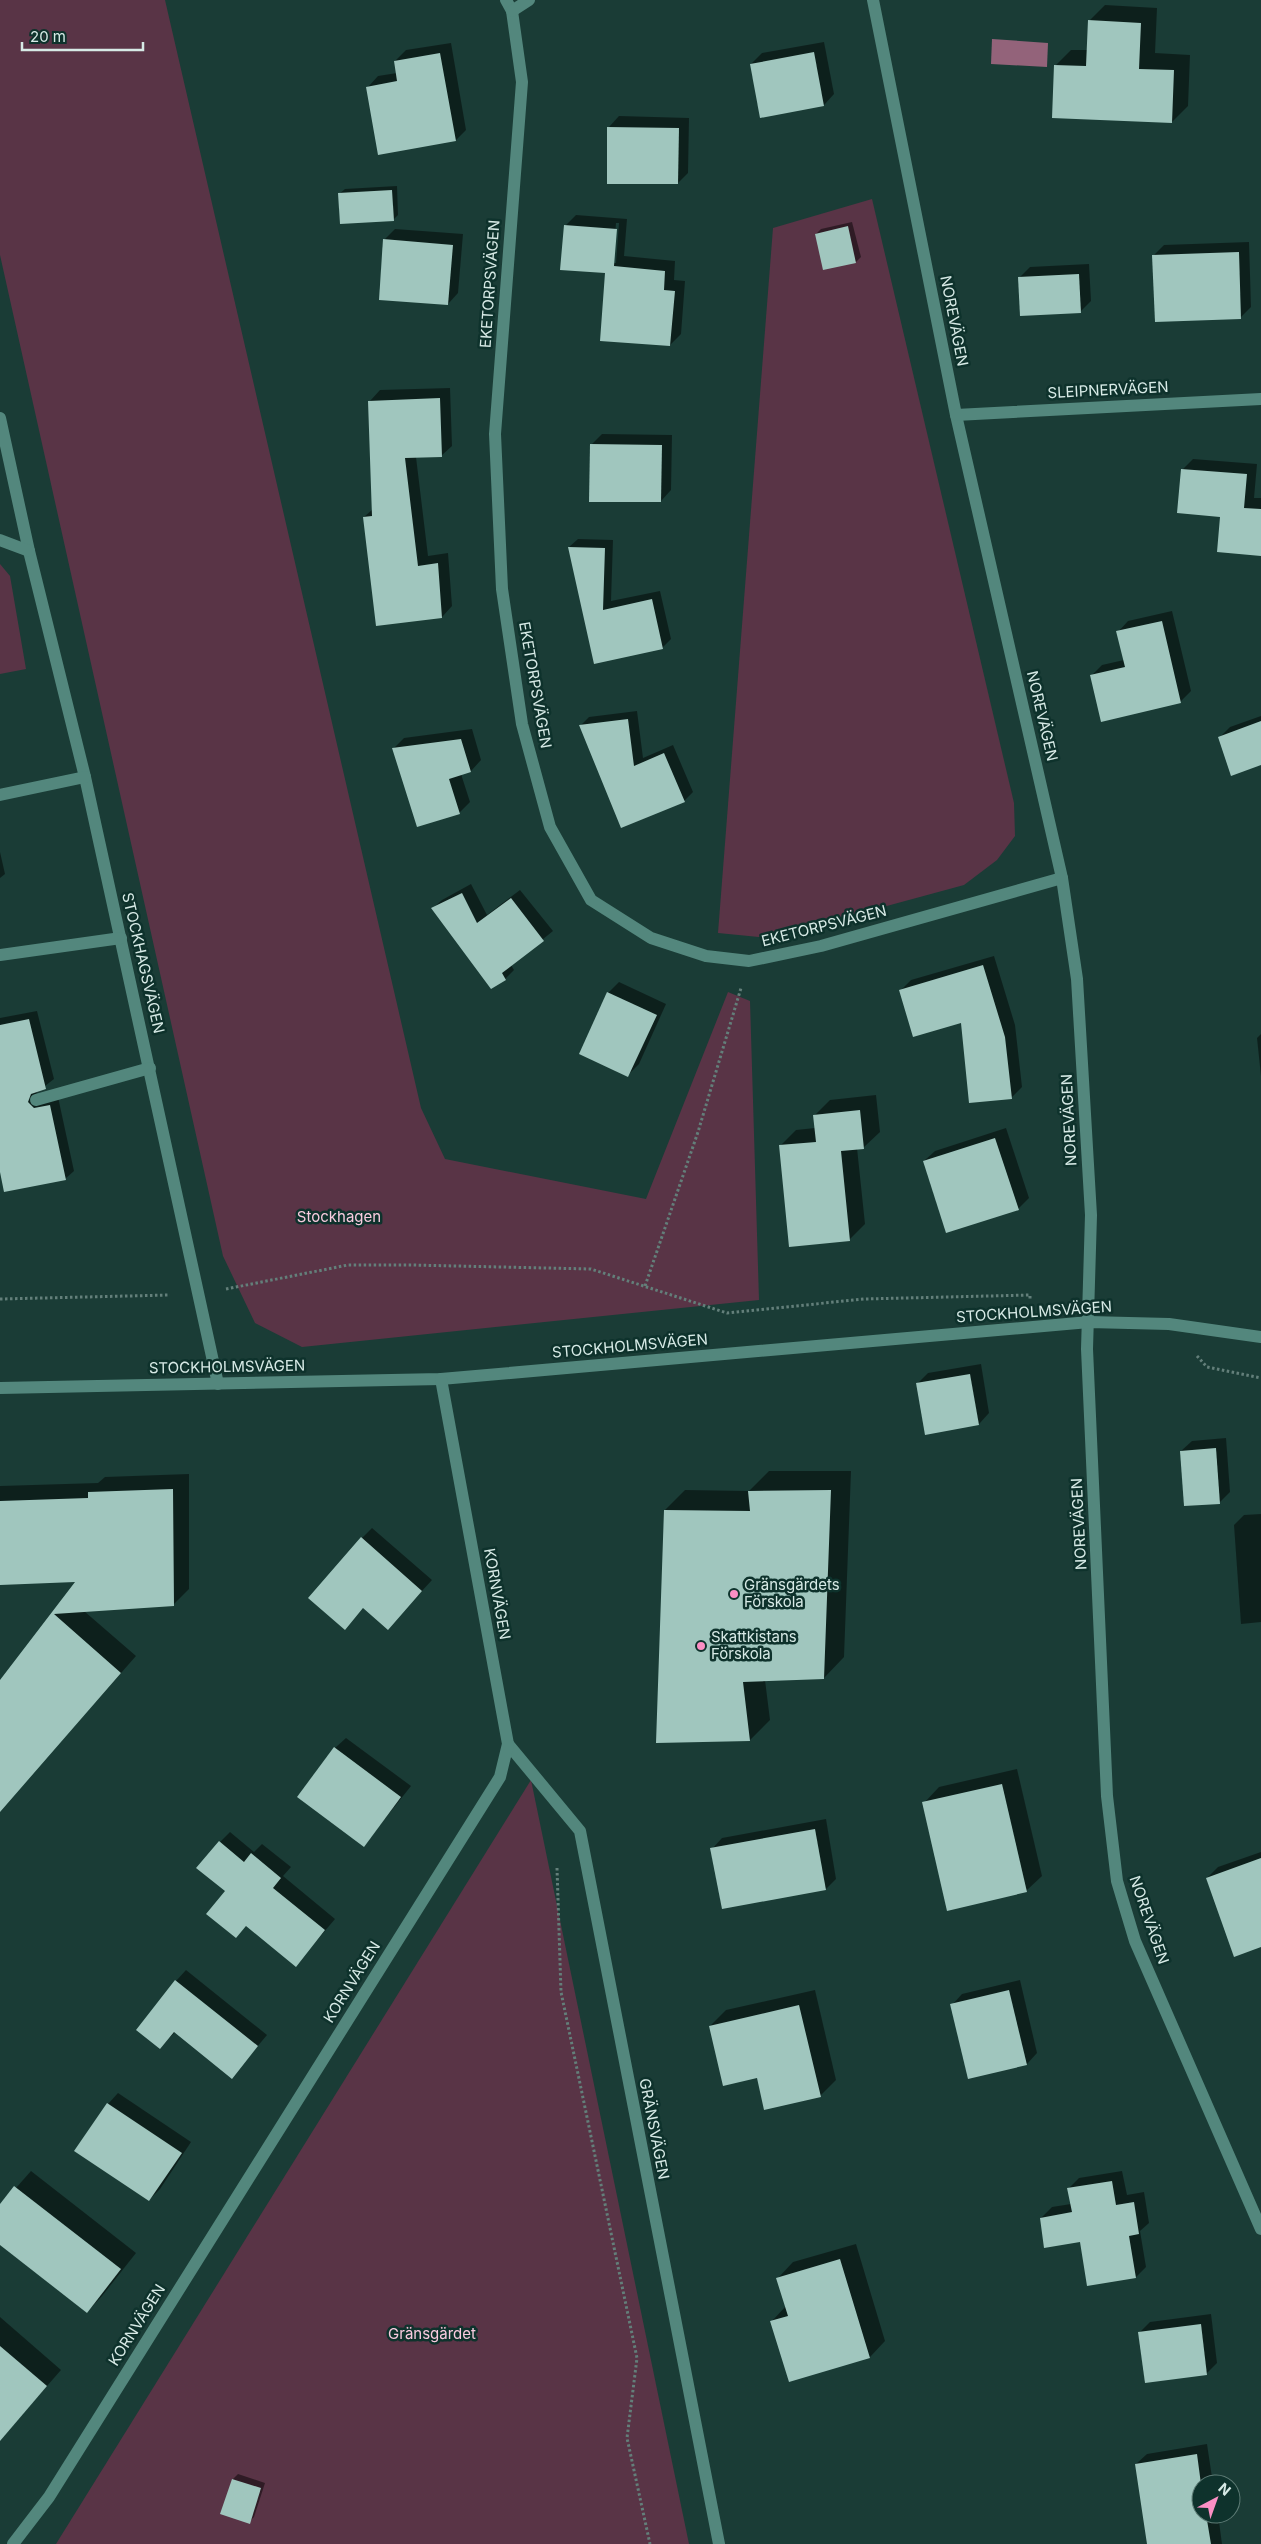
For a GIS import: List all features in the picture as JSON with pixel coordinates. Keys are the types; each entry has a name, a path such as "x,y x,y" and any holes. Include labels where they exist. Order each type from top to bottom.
{"street":[{"path":"509,5 529,0"},
{"name":"NOREVÄGEN","path":"873,0 956,414 1062,878 1077,979 1091,1215 1087,1349 1107,1796 1117,1882 1135,1941 1261,2229"},
{"name":"EKETORPSVÄGEN","path":"509,5 522,82 495,434 502,589 522,724 550,827 591,900 651,938 706,956 748,961 821,946 1062,878"},
{"name":"SLEIPNERVÄGEN","path":"956,414 1261,399"},
{"name":"STOCKHAGSVÄGEN","path":"0,418 29,551 85,777 218,1384"},
{"path":"0,540 29,551"},
{"path":"0,795 85,777"},
{"path":"0,955 121,938"},
{"path":"36,1100 150,1068"},
{"name":"STOCKHOLMSVÄGEN","path":"0,1388 440,1379 1089,1322 1169,1324 1261,1338"},
{"name":"KORNVÄGEN","path":"13,2544 49,2497 500,1777 508,1744 440,1379"},
{"name":"GRÄNSVÄGEN","path":"508,1744 580,1832 719,2544"}],"path":[{"path":"645,1286 698,1132 748,961"},
{"path":"0,1299 197,1294 348,1265 591,1269 727,1312 864,1298 1030,1295 1029,1327"},
{"path":"580,1832 556,1863 561,1992 637,2358 628,2438 650,2544"}],"green space":[{"name":"Stockhagen","path":"0,0 165,0 421,1108 445,1159 646,1199 728,992 750,1001 759,1300 302,1347 255,1323 223,1256 0,255"},
{"path":"872,199 1014,803 1015,836 997,860 964,885 769,938 718,933 773,228"},
{"path":"0,564 10,576 26,669 0,674"},
{"name":"Gränsgärdet","path":"531,1780 689,2544 56,2544"}],"shaded area":[{"path":"992,39 1048,43 1047,67 991,64"}],"building":[{"path":"1088,20 1141,23 1139,69 1174,70 1172,123 1052,118 1054,65 1086,66"},
{"path":"814,52 824,106 760,118 750,64"},
{"path":"440,53 456,141 378,155 366,87 397,81 394,61"},
{"path":"607,127 679,128 678,184 607,184"},
{"path":"392,190 394,221 340,224 338,193"},
{"path":"564,225 617,229 614,266 665,271 664,290 675,291 670,346 600,341 605,273 560,270"},
{"path":"848,226 856,263 823,270 815,234"},
{"path":"383,239 453,245 448,305 379,300"},
{"path":"1239,252 1241,319 1155,322 1152,255"},
{"path":"1079,274 1081,313 1020,316 1018,277"},
{"path":"440,398 442,457 405,458 418,566 438,563 442,618 376,626 363,517 372,516 368,401"},
{"path":"590,444 662,445 661,502 589,502"},
{"path":"1181,469 1247,474 1244,508 1261,509 1261,556 1217,552 1220,517 1177,513"},
{"path":"568,547 605,548 603,610 652,599 663,649 594,664"},
{"path":"1162,621 1181,703 1101,722 1090,675 1125,667 1116,631"},
{"path":"628,719 634,766 664,753 685,802 621,828 579,725"},
{"path":"1261,721 1261,765 1231,776 1218,737"},
{"path":"461,739 471,772 449,779 460,814 417,827 392,748"},
{"path":"462,893 477,923 511,898 544,941 502,973 506,980 491,989 431,908"},
{"path":"983,965 1005,1037 1012,1099 969,1103 961,1023 913,1037 899,990"},
{"path":"607,992 657,1015 628,1077 579,1054"},
{"path":"29,1019 46,1089 31,1094 28,1102 34,1108 50,1105 66,1180 4,1192 0,1172 0,1025"},
{"path":"860,1110 864,1149 841,1151 850,1241 789,1247 779,1145 816,1142 813,1115"},
{"path":"995,1138 1019,1210 946,1233 923,1161"},
{"path":"970,1374 979,1425 925,1435 916,1383"},
{"path":"1216,1448 1220,1504 1184,1506 1180,1451"},
{"path":"173,1489 174,1606 54,1614 121,1673 0,1812 0,1680 75,1582 0,1585 0,1501 88,1498 88,1492"},
{"path":"831,1490 824,1679 743,1682 750,1741 656,1743 664,1510 750,1511 748,1491"},
{"path":"361,1537 422,1591 388,1630 363,1608 345,1630 308,1598"},
{"path":"334,1747 401,1797 364,1847 297,1797"},
{"path":"1002,1784 1027,1892 947,1911 922,1802"},
{"path":"815,1829 826,1890 722,1909 710,1848"},
{"path":"219,1841 244,1862 251,1853 281,1878 273,1888 325,1930 296,1967 246,1926 236,1938 206,1914 225,1891 196,1868"},
{"path":"1261,1858 1261,1947 1234,1957 1206,1878"},
{"path":"175,1980 258,2046 232,2079 174,2032 160,2049 136,2030"},
{"path":"1009,1990 1027,2065 968,2079 950,2004"},
{"path":"799,2005 821,2097 764,2110 757,2078 723,2086 709,2026"},
{"path":"107,2103 182,2153 149,2201 74,2151"},
{"path":"1112,2181 1116,2205 1134,2202 1139,2234 1129,2236 1136,2278 1087,2286 1080,2242 1044,2248 1040,2218 1072,2212 1067,2188"},
{"path":"14,2186 121,2269 87,2313 0,2245 0,2204"},
{"path":"840,2259 870,2358 789,2382 770,2321 788,2316 776,2278"},
{"path":"1201,2324 1207,2375 1145,2383 1138,2332"},
{"path":"0,2346 47,2386 0,2441"},
{"path":"1197,2454 1200,2474 1191,2474 1191,2524 1208,2524 1211,2544 1147,2544 1135,2464"},
{"path":"232,2479 261,2488 250,2524 220,2514"}],"place":[{"name":"Gränsgärdets Förskola","path":"734,1594"},
{"name":"Skattkistans Förskola","path":"701,1646"}]}
